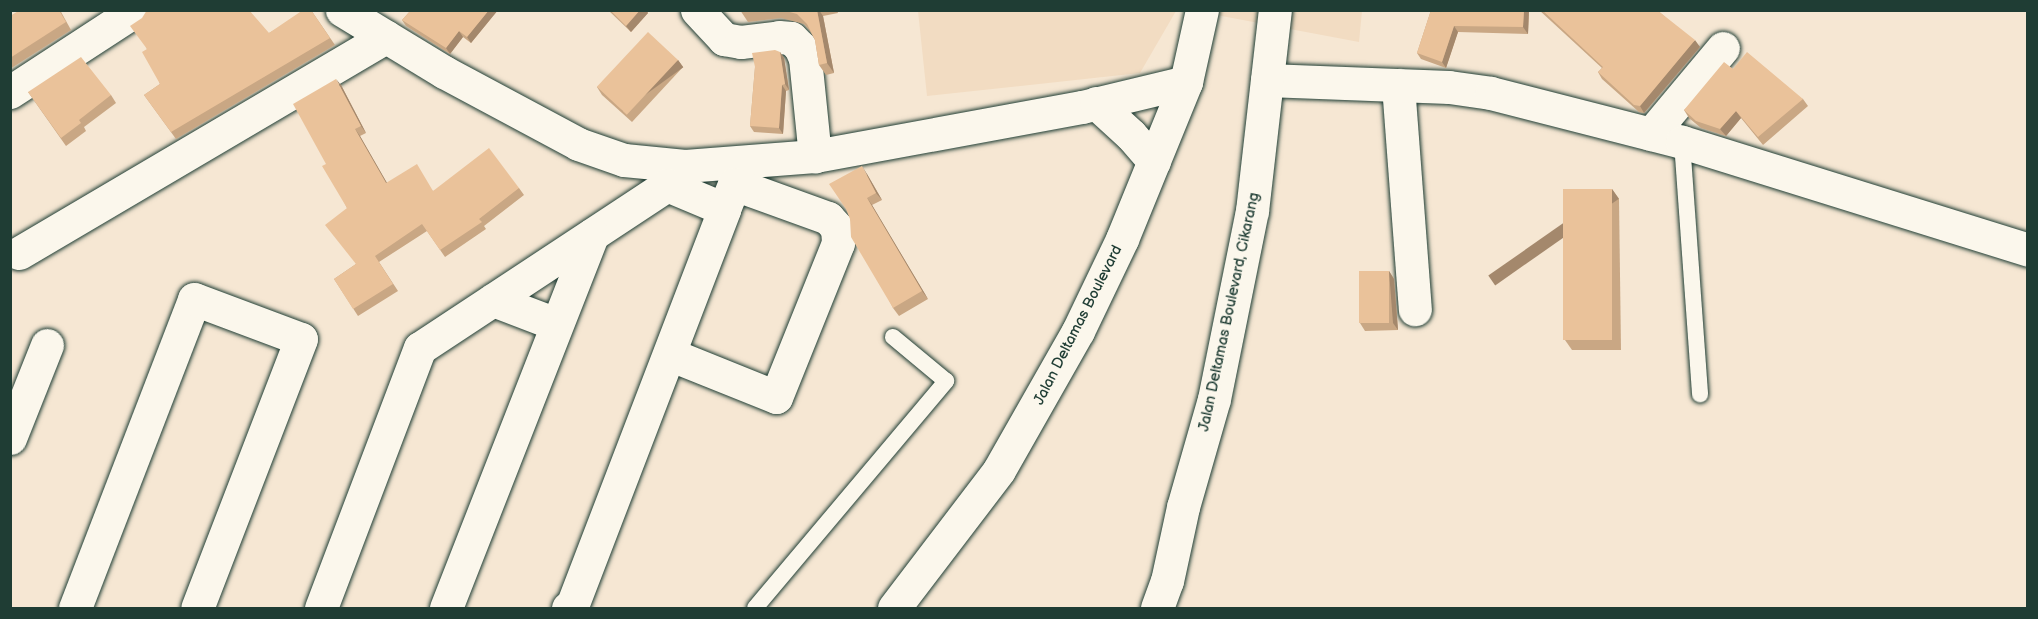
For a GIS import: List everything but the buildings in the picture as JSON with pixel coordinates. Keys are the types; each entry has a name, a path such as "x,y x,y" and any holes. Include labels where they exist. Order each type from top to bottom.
{"street":[{"path":"10,92 135,10"},
{"path":"342,10 386,38 537,124 578,144 624,160 686,166 815,156 1096,103 1186,82"},
{"path":"697,10 724,39 741,42 779,37 791,38 800,47 805,57 815,156"},
{"name":"Jalan Deltamas Boulevard","path":"894,609 999,470 1077,331 1122,239 1186,82 1202,10"},
{"name":"Jalan Deltamas Boulevard, Cikarang","path":"1157,609 1167,581 1184,507 1214,399 1252,211 1275,10"},
{"path":"19,253 386,38"},
{"path":"1651,134 1724,48"},
{"path":"1267,80 1449,87 1491,93 1682,142 2028,250"},
{"path":"1398,85 1415,309"},
{"path":"1096,103 1131,135 1154,161"},
{"path":"568,609 572,606 734,184 828,218 837,228 838,243 776,397 669,354"},
{"path":"321,609 420,348 667,186 724,209"},
{"path":"446,609 592,235"},
{"path":"75,609 194,299 301,339 197,609"},
{"path":"493,300 556,324"},
{"path":"12,431 19,392 47,345"}],"lane":[{"path":"1682,142 1700,394"},
{"path":"755,609 946,381 893,337"}],"shaded area":[{"path":"918,10 1176,11 1140,73 927,96"},
{"path":"1195,11 1362,11 1359,42"}]}
